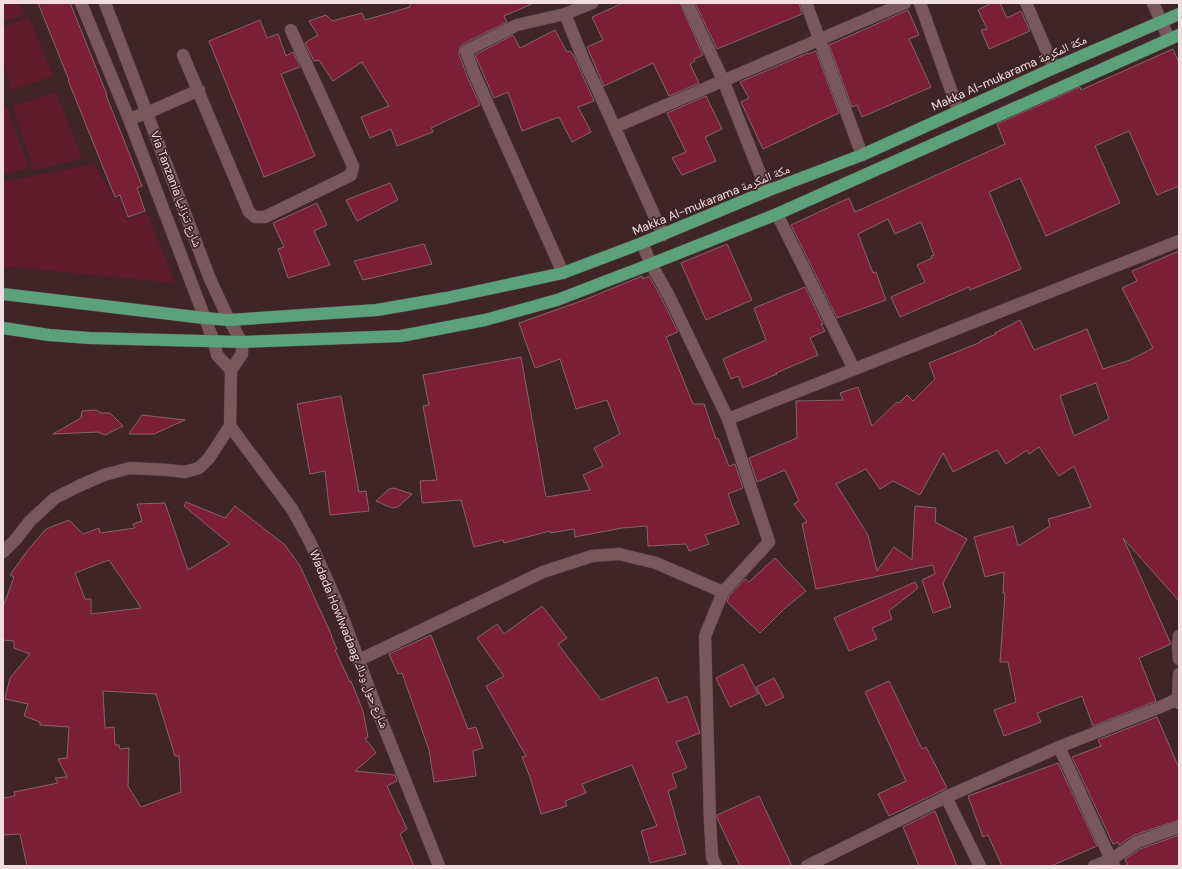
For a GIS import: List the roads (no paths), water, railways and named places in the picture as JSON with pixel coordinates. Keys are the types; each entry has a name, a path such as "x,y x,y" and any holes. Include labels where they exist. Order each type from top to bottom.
{"highway":[{"name":"Makka Al-mukarama مكة المكرمة","path":"3,294 229,320 377,310 446,298 562,274 663,235 767,191 862,155 958,110 1179,14"},
{"path":"3,328 48,335 89,338 242,342 401,336 485,320 550,302 777,214 1174,37"}],"street":[{"name":"Via Tanzania شارع تنزانيا","path":"81,3 129,119 214,342 217,355 231,370"},
{"name":"Via Tanzania شارع تنزانيا","path":"105,3 210,279 229,320 242,342"},
{"path":"562,274 474,73 466,51 517,25 565,14 592,3"},
{"path":"687,3 723,80 767,191"},
{"path":"806,3 862,155"},
{"path":"615,127 905,3"},
{"path":"920,3 958,110"},
{"path":"1026,3 1054,68"},
{"path":"1153,3 1161,22 1174,37"},
{"path":"565,14 584,61 663,235"},
{"path":"183,55 249,212 255,217 265,217 351,175 353,166 291,30"},
{"path":"129,119 147,113 199,90"},
{"path":"777,214 854,369"},
{"path":"728,419 1179,241"},
{"path":"642,243 728,419 769,542 723,592 705,636 710,821 712,857 716,866"},
{"path":"3,552 16,539 30,521 55,498 104,475 130,468 185,472 199,468 209,458 230,426 231,370 242,354 242,342"},
{"name":"Wadada Howlwadaag شارع حول وداك","path":"230,426 292,509 310,542 334,596 439,866"},
{"path":"359,660 543,572 592,556 619,554 656,563 723,592"},
{"path":"1179,636 1179,659"},
{"path":"807,866 946,797 1058,747 1178,701 1179,674"},
{"path":"1058,747 1113,863"},
{"path":"946,797 980,866"},
{"path":"1094,866 1113,863 1137,842 1179,827"}]}
